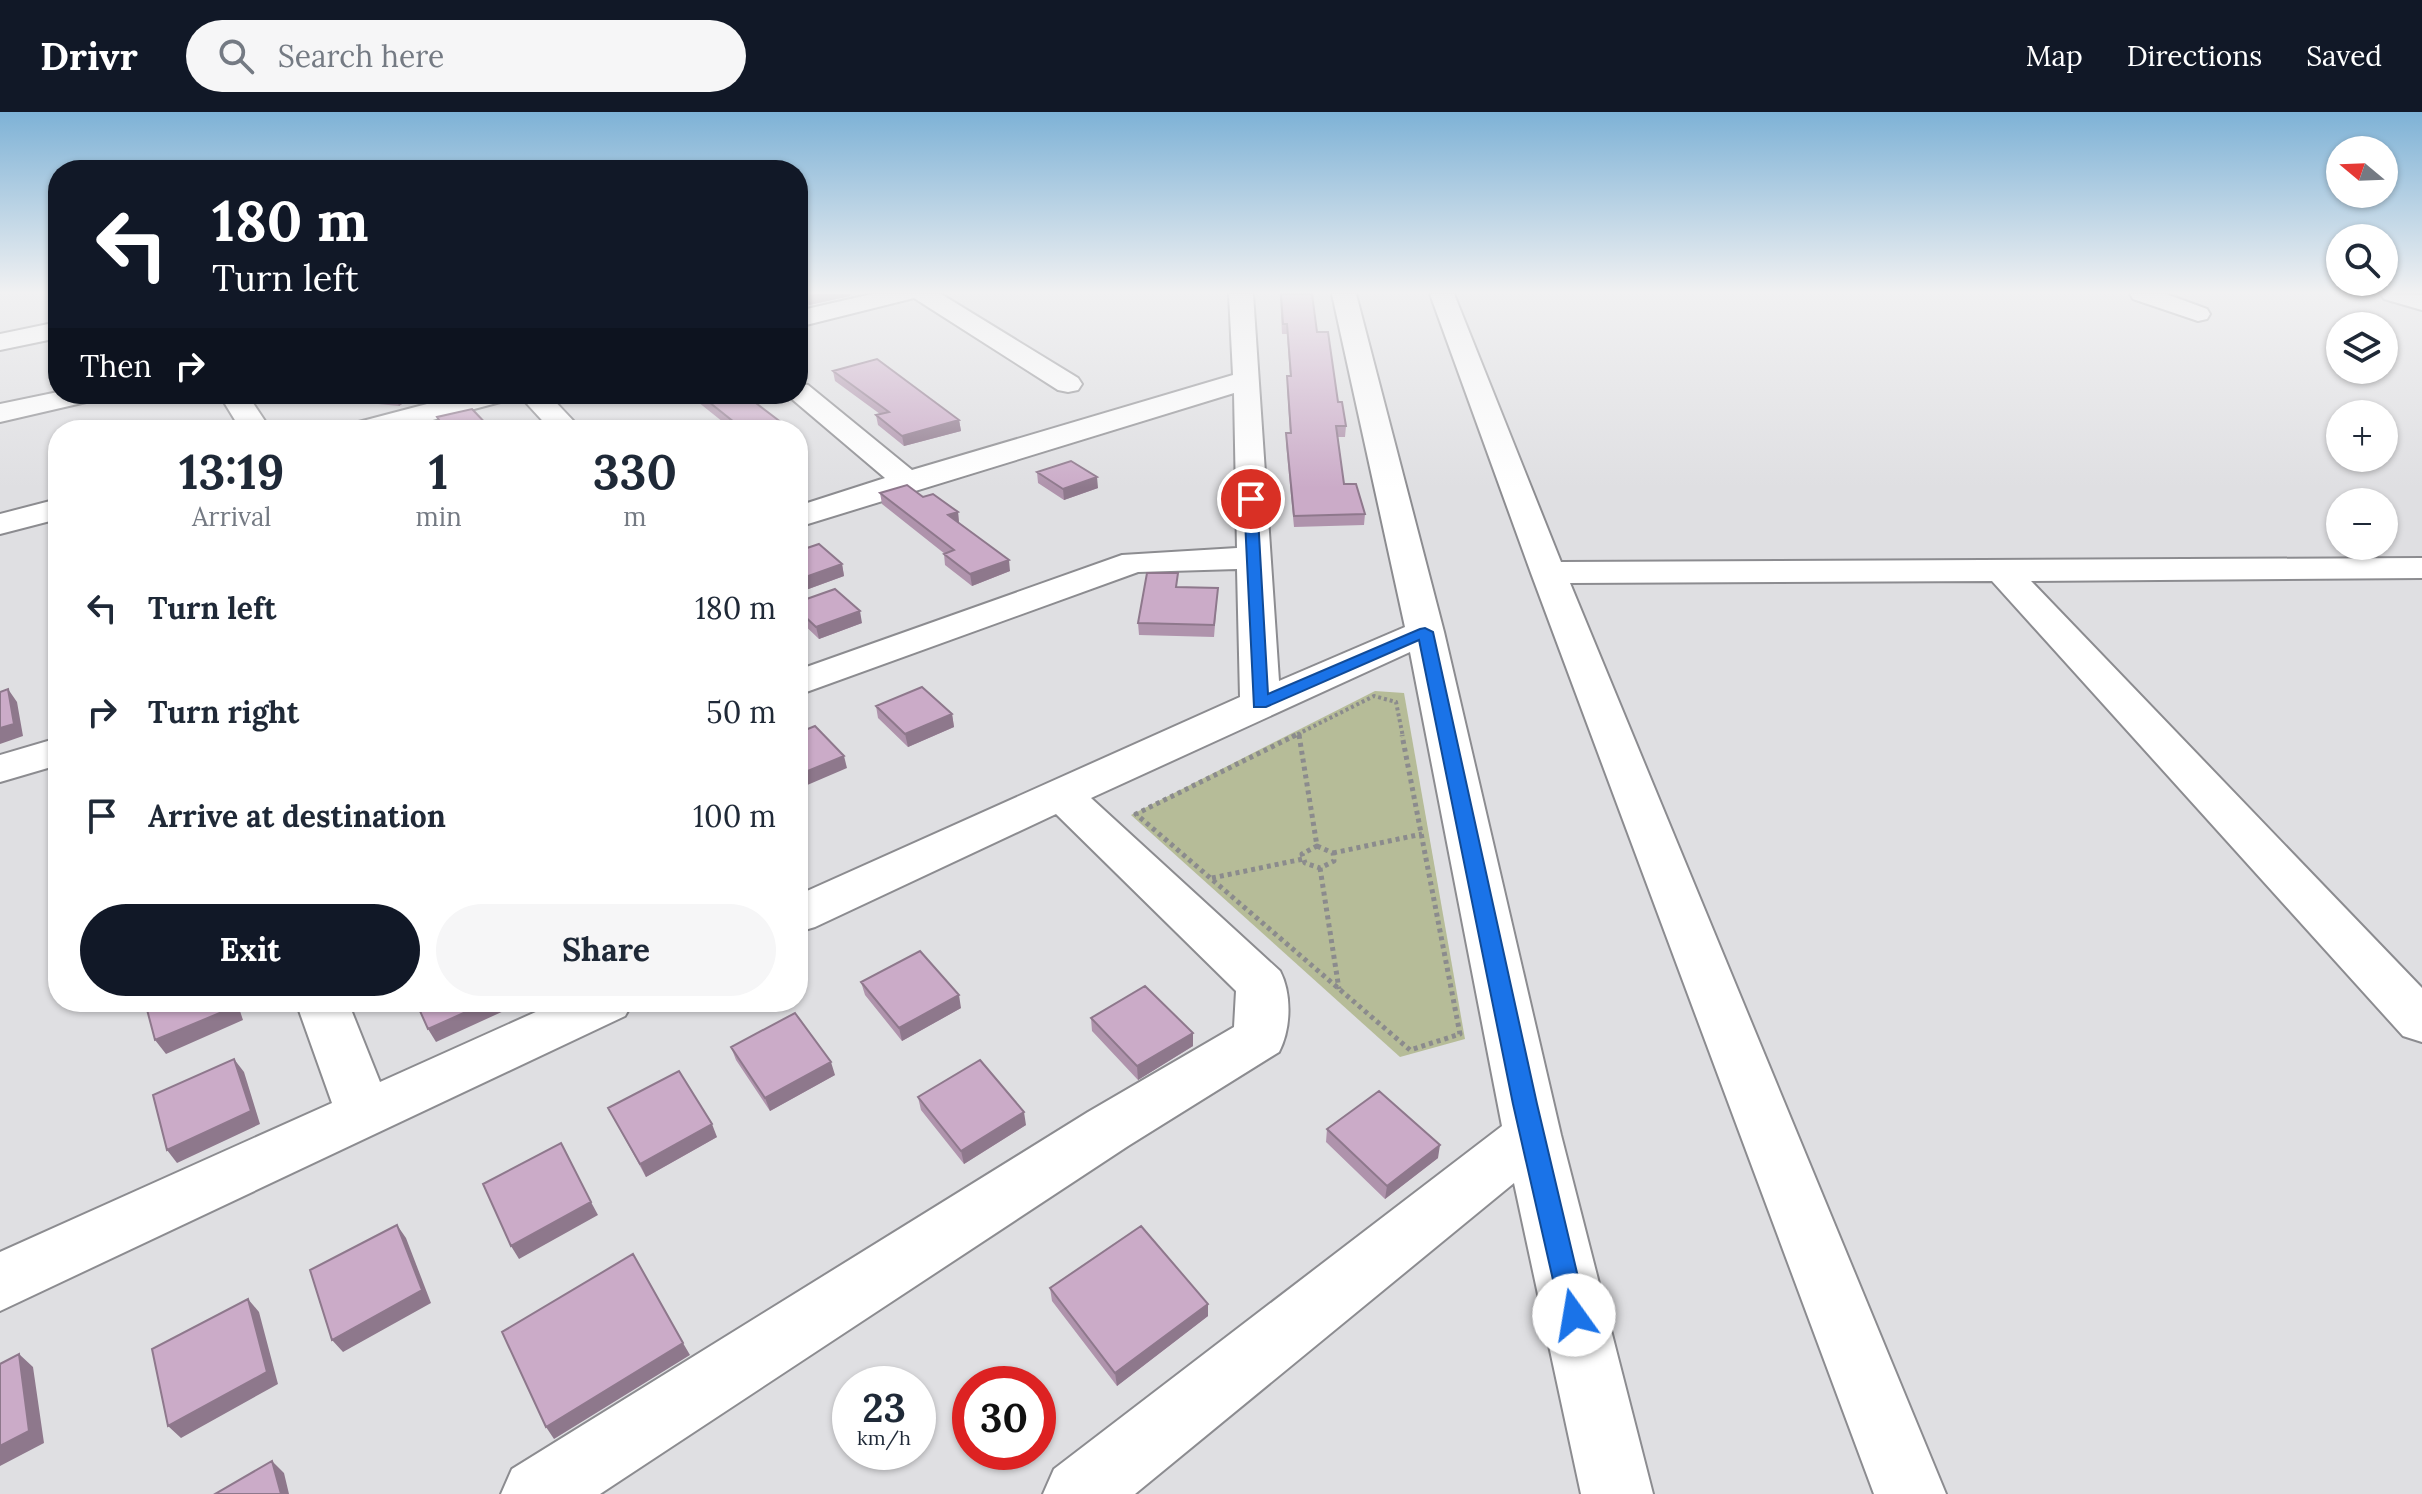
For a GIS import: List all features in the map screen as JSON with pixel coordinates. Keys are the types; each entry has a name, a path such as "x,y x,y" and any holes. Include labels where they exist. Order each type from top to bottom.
{"street":[{"path":"1027,358 1068,384"},
{"path":"1245,358 1260,703"},
{"path":"1359,358 1425,632 1443,829 1532,1135 1617,1494"},
{"path":"1467,358 1910,1494"},
{"path":"808,514 907,481 1247,380"},
{"path":"808,399 907,481"},
{"path":"0,413 48,402"},
{"path":"399,420 460,404"},
{"path":"542,404 557,420"},
{"path":"0,524 48,512"},
{"path":"808,676 1134,562 1253,558"},
{"path":"1548,573 2422,568"},
{"path":"2001,570 2422,1022"},
{"path":"808,910 1260,703 1425,632"},
{"path":"0,769 48,754"},
{"path":"537,1494 1108,1129 1260,1037 1262,985 1062,795"},
{"path":"326,1012 364,1113"},
{"path":"0,1282 585,1012"},
{"path":"1079,1494 1532,1135"}],"path":[{"path":"1374,696 1396,702 1443,829 1460,1034 1410,1050 1136,814 1299,733 1374,696"},
{"path":"1299,733 1317,846"},
{"path":"1303,859 1305,850 1317,846 1333,853 1443,829"},
{"path":"1303,859 1309,865 1320,868 1334,861 1333,853"},
{"path":"1211,879 1303,859"},
{"path":"1320,868 1339,989"}],"green space":[{"path":"1375,691 1404,693 1465,1039 1400,1057 1131,815"}],"building":[{"path":"1290,358 1332,358 1338,402 1342,402 1346,426 1336,426 1344,484 1356,484 1365,514 1294,516 1286,433 1291,433 1287,376 1291,376"},
{"path":"877,359 959,420 902,436 876,415 889,412 833,371"},
{"path":"712,404 757,404 778,420 732,420"},
{"path":"472,409 482,420 439,420 437,417"},
{"path":"1071,461 1097,477 1063,489 1037,472"},
{"path":"907,485 923,497 933,494 958,512 948,515 1009,560 970,574 944,554 954,550 880,493"},
{"path":"819,544 842,564 808,576 808,548"},
{"path":"1147,573 1178,573 1176,587 1218,588 1214,625 1138,623"},
{"path":"835,589 860,611 816,627 808,619 808,598"},
{"path":"922,687 952,714 905,734 876,706"},
{"path":"8,689 14,724 0,728 0,692"},
{"path":"815,726 844,756 808,771 808,729"},
{"path":"920,951 959,995 899,1028 861,982"},
{"path":"1145,986 1193,1033 1137,1066 1091,1018"},
{"path":"148,1012 222,1012 155,1040"},
{"path":"420,1012 466,1012 428,1029"},
{"path":"795,1013 831,1062 765,1098 731,1047"},
{"path":"234,1059 251,1111 167,1150 153,1095"},
{"path":"980,1060 1024,1112 961,1151 918,1097"},
{"path":"679,1071 712,1124 640,1164 608,1108"},
{"path":"1379,1091 1440,1145 1387,1186 1327,1129"},
{"path":"561,1143 591,1202 511,1246 483,1184"},
{"path":"397,1225 422,1290 332,1340 310,1270"},
{"path":"1141,1226 1208,1304 1115,1373 1050,1288"},
{"path":"633,1254 683,1343 546,1427 502,1332"},
{"path":"248,1299 267,1372 168,1426 152,1349"},
{"path":"19,1354 29,1431 0,1446 0,1364"},
{"path":"272,1461 281,1494 215,1494"}],"route":[{"path":"1251,499 1260,703 1425,632 1525,1104 1574,1315"}]}
